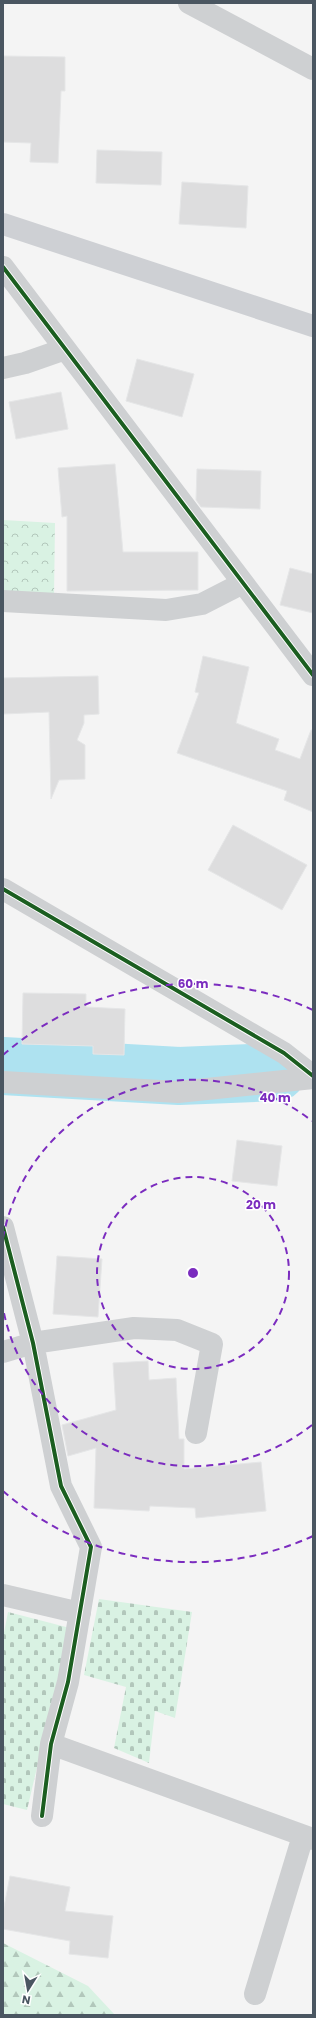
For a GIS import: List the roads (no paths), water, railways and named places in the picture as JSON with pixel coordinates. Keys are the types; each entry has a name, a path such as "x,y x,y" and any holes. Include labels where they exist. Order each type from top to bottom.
{"street":[{"path":"189,3 313,69"},
{"path":"3,224 313,326"},
{"path":"3,267 313,675"},
{"path":"3,368 25,363 65,349"},
{"path":"3,601 166,610 202,604 243,583"},
{"path":"3,889 284,1053 313,1077"},
{"path":"3,1082 178,1092 313,1077"},
{"path":"3,1227 33,1343 61,1486 91,1547 68,1682 52,1744 42,1816"},
{"path":"3,1352 33,1343 134,1328 177,1330 212,1344 196,1433"},
{"path":"3,1595 80,1612"},
{"path":"52,1744 308,1837 255,1994"}],"waterway":[{"path":"3,1066 179,1076 277,1072"}]}
